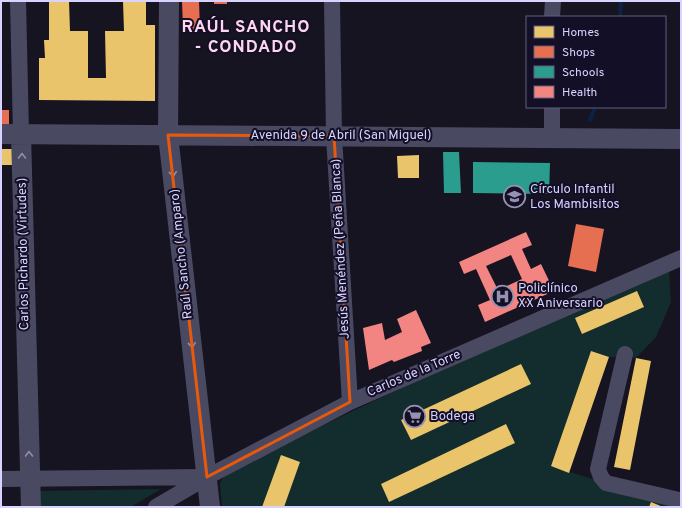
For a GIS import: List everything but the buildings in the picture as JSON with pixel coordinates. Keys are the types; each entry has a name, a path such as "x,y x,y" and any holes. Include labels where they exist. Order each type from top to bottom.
{"street":[{"name":"Carlos Pichardo (Virtudes)","path":"18,1 29,479 31,507"},
{"name":"Raúl Sancho (Amparo)","path":"169,1 168,135 210,507"},
{"name":"Jesús Menéndez (Peña Blanca)","path":"332,1 334,136 350,402"},
{"path":"552,1 552,16"},
{"path":"552,108 552,138"},
{"name":"Avenida 9 de Abril (San Miguel)","path":"1,134 681,139"},
{"name":"Carlos de la Torre","path":"156,507 207,477 350,402 681,258"},
{"path":"625,354 598,469 600,477 606,483 679,500 681,502"},
{"path":"1,479 207,477"}],"highlighted area":[{"path":"168,135 334,136 350,402 207,477"}],"green space":[{"path":"669,270 671,302 656,337 636,358 609,357 591,351 551,466 678,507 222,507 220,483 228,470 518,333"},
{"path":"161,489 131,507 41,507 40,491"}],"waterway":[{"path":"620,16 621,1"},
{"path":"590,120 595,108"}],"place":[{"name":"Círculo Infantil Los Mambisitos","path":"515,197"},
{"name":"Policlínico XX Aniversario","path":"502,296"},
{"name":"Bodega","path":"415,417"}],"district":[{"name":"RAÚL SANCHO - CONDADO","path":"246,38"}]}
